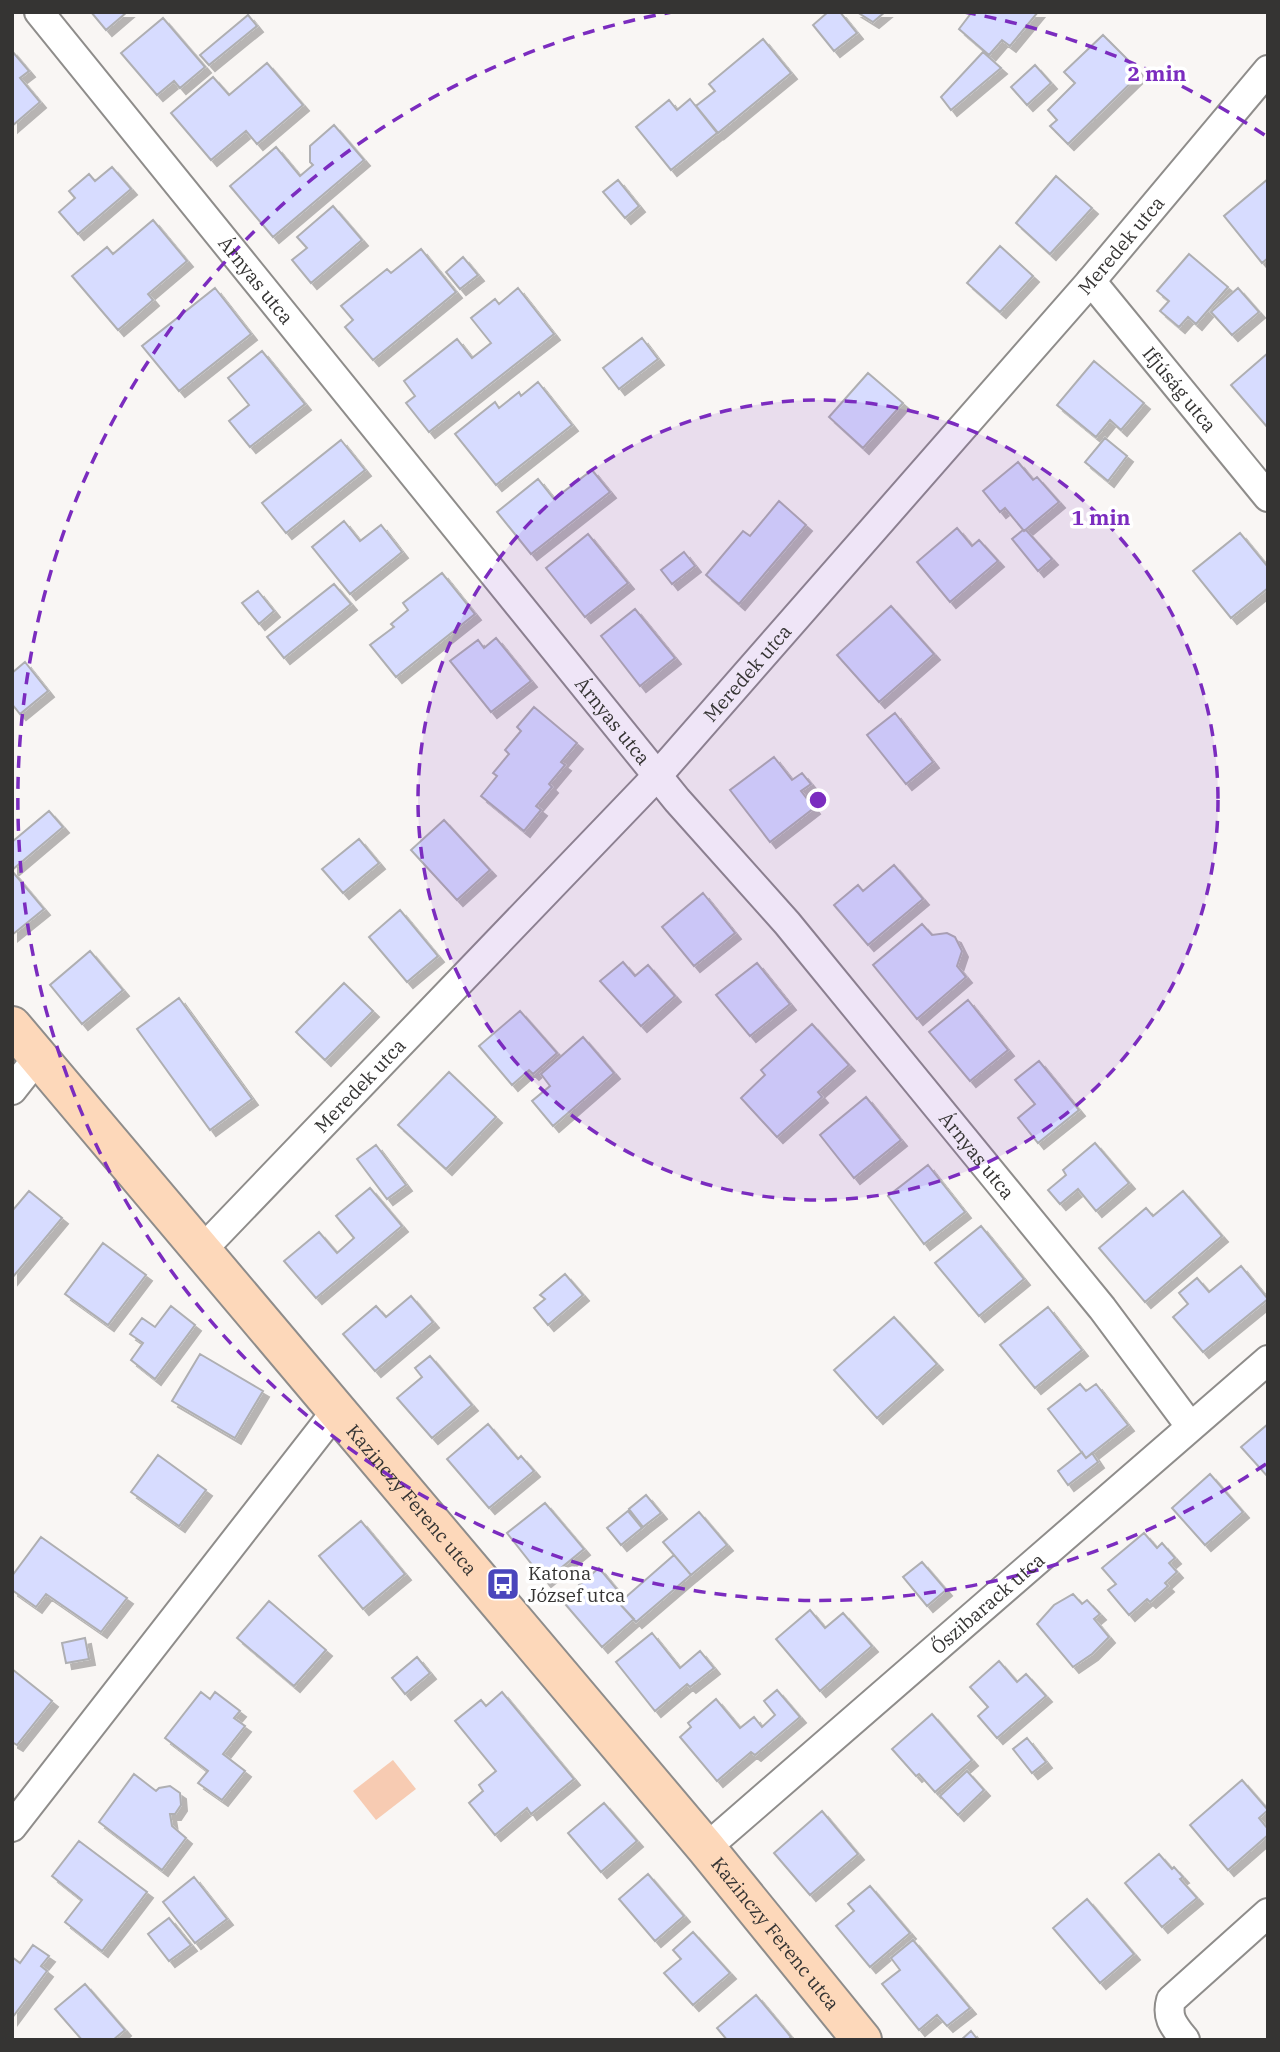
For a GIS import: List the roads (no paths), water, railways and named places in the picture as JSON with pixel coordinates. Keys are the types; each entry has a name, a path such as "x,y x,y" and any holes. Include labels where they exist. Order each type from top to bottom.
{"street":[{"name":"Árnyas utca","path":"39,12 677,800 805,945 1102,1308 1190,1426"},
{"name":"Meredek utca","path":"202,1250 657,775 1091,281 1268,69"},
{"name":"Ifjúság utca","path":"1091,281 1268,497"},
{"name":"Kazinczy Ferenc utca","path":"12,1026 706,1848 862,2040"},
{"path":"12,1090 38,1057"},
{"name":"Őszibarack utca","path":"706,1848 1268,1360"},
{"path":"12,1827 336,1411"},
{"path":"1185,2040 1170,2021 1168,2011 1171,2000 1268,1913"}],"place":[{"name":"Katona József utca","path":"503,1584"}]}
